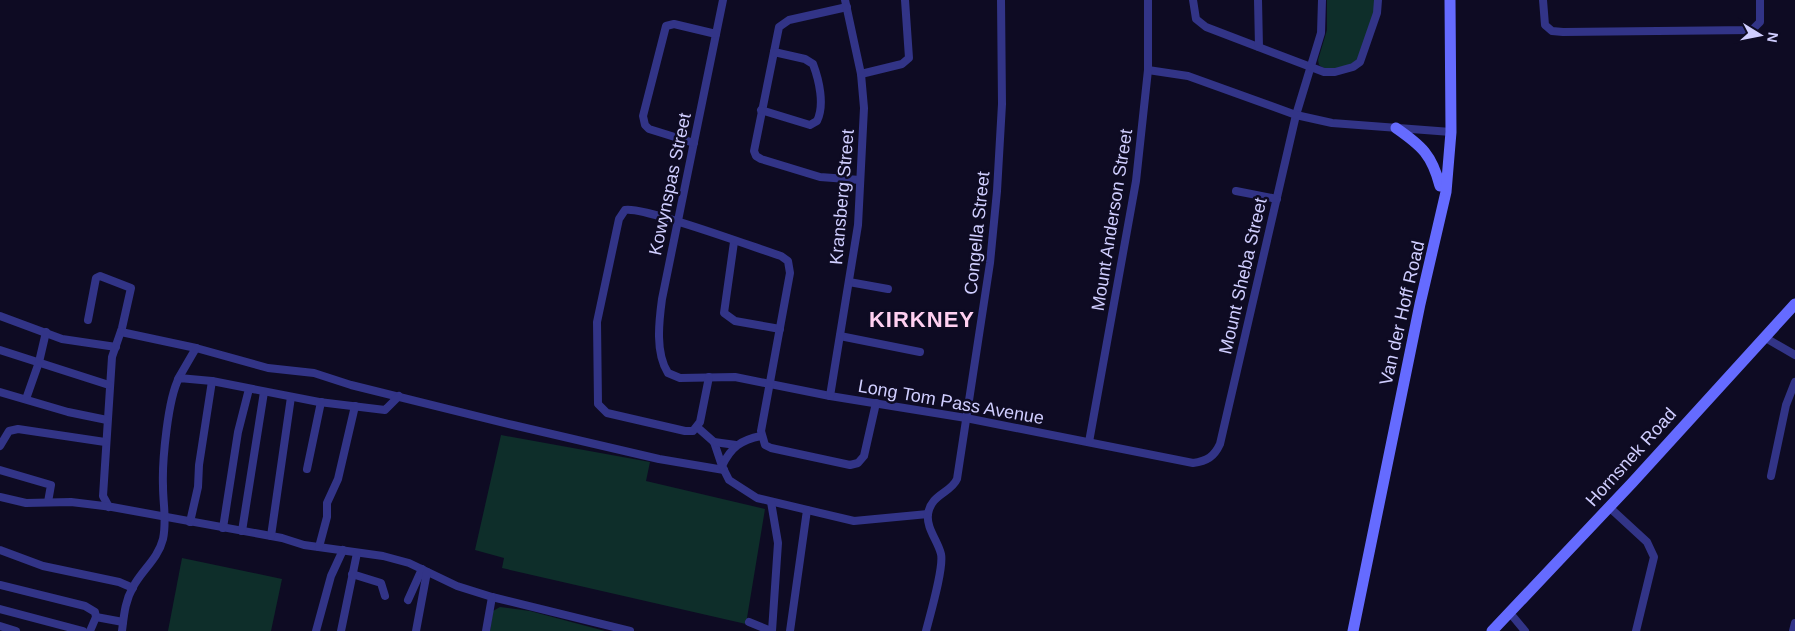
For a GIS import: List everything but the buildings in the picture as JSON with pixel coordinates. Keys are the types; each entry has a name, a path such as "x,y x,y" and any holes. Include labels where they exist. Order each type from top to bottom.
{"main road":[{"name":"Van der Hoff Road","path":"1348,631 1440,186 1449,132 1445,0"},
{"name":"Van der Hoff Road","path":"1353,631 1420,304 1441,218 1449,167 1450,0"},
{"path":"1396,128 1415,140 1426,152 1435,168 1440,186"},
{"name":"Hornsnek Road","path":"1492,631 1609,507 1795,304"}],"street":[{"name":"Kowynspas Street","path":"668,373 662,359 660,314 723,0"},
{"path":"861,74 902,64 909,58 905,0"},
{"name":"Congella Street","path":"928,514 938,496 955,485 957,479 990,263 1000,162 1003,66 1001,0"},
{"name":"Mount Anderson Street","path":"1089,442 1136,181 1148,70 1148,0"},
{"path":"1193,0 1195,16 1199,23 1310,68 1335,72 1353,67 1360,62 1378,13 1378,0"},
{"path":"1258,0 1258,47"},
{"name":"Mount Sheba Street","path":"1220,444 1296,115 1321,33 1322,0"},
{"path":"1543,0 1545,25 1552,31 1563,32 1752,30 1760,22 1760,0"},
{"path":"846,4 783,23 779,27 754,147 756,156 815,176 860,180"},
{"name":"Kransberg Street","path":"830,396 858,225 864,96 846,4"},
{"path":"694,143 649,128 644,122 643,116 666,26 674,24 716,34"},
{"path":"761,110 810,125 817,121 820,113 819,90 813,64 805,59 774,52"},
{"path":"1148,70 1188,76 1296,115 1332,123 1449,132"},
{"path":"1236,191 1277,199"},
{"path":"709,377 701,420 693,431 685,431 607,413 601,409 597,400 596,322 621,214 625,210 631,209 677,222 781,256 790,264 761,436 765,445 771,448 855,464 864,456 876,403"},
{"path":"734,242 724,313 735,321 780,329"},
{"path":"88,320 96,278 100,276 131,288 116,347 109,385 103,496 109,507"},
{"path":"849,282 888,289"},
{"path":"0,316 62,338 116,347"},
{"path":"26,400 39,362 46,332"},
{"path":"121,332 196,348 268,368 314,373 399,396 659,459 723,468"},
{"path":"840,336 920,352"},
{"path":"1764,337 1795,355"},
{"path":"122,631 126,603 132,588 157,554 162,540 166,519 162,485 165,442 178,379 196,348"},
{"path":"0,350 109,385"},
{"name":"Long Tom Pass Avenue","path":"668,373 680,378 735,378 770,384 830,396 966,418 1193,463 1205,462 1212,457 1220,444"},
{"path":"178,379 180,376 321,402 385,410 399,396"},
{"path":"190,522 198,487 199,465 212,381"},
{"path":"1771,476 1786,405 1795,382"},
{"path":"223,528 238,432 248,389"},
{"path":"0,392 107,420"},
{"path":"242,531 264,392"},
{"path":"270,536 291,397"},
{"path":"307,469 321,402"},
{"path":"319,547 327,517 327,503 338,479 355,406"},
{"path":"697,427 714,442 723,468 730,480 748,494 771,502 854,521 928,514 929,524 941,560 926,631"},
{"path":"0,446 8,431 18,429 105,442"},
{"path":"714,442 736,445 761,436"},
{"path":"723,468 727,456 736,445"},
{"path":"0,470 51,485 48,502"},
{"path":"0,498 18,502 71,502 109,507 166,519 270,536 319,547 383,556 424,570 457,586 492,597 630,631"},
{"path":"749,622 772,631 778,542 771,502"},
{"path":"1609,507 1647,542 1654,557 1636,631"},
{"path":"790,631 807,510"},
{"path":"0,550 14,553 43,566 96,576 132,588"},
{"path":"316,631 329,583 343,550"},
{"path":"341,631 357,553"},
{"path":"408,600 424,570"},
{"path":"416,631 424,570"},
{"path":"352,574 381,583 385,596"},
{"path":"0,585 85,606 95,612 96,617 90,631"},
{"path":"486,631 492,597"},
{"path":"0,609 83,631"},
{"path":"1510,612 1525,631"},
{"path":"96,617 123,622"},
{"path":"1793,631 1795,623"},
{"path":"0,626 16,631"}],"green space":[{"path":"1327,0 1376,0 1376,6 1360,56 1347,66 1335,69 1324,68 1319,65 1318,60 1327,30"},
{"path":"501,435 650,462 646,481 765,509 746,624 502,568 504,558 475,550"},
{"path":"182,558 282,579 271,631 168,631"},
{"path":"500,607 530,611 605,631 490,631 493,611"}],"district":[{"name":"KIRKNEY","path":"922,319"}]}
